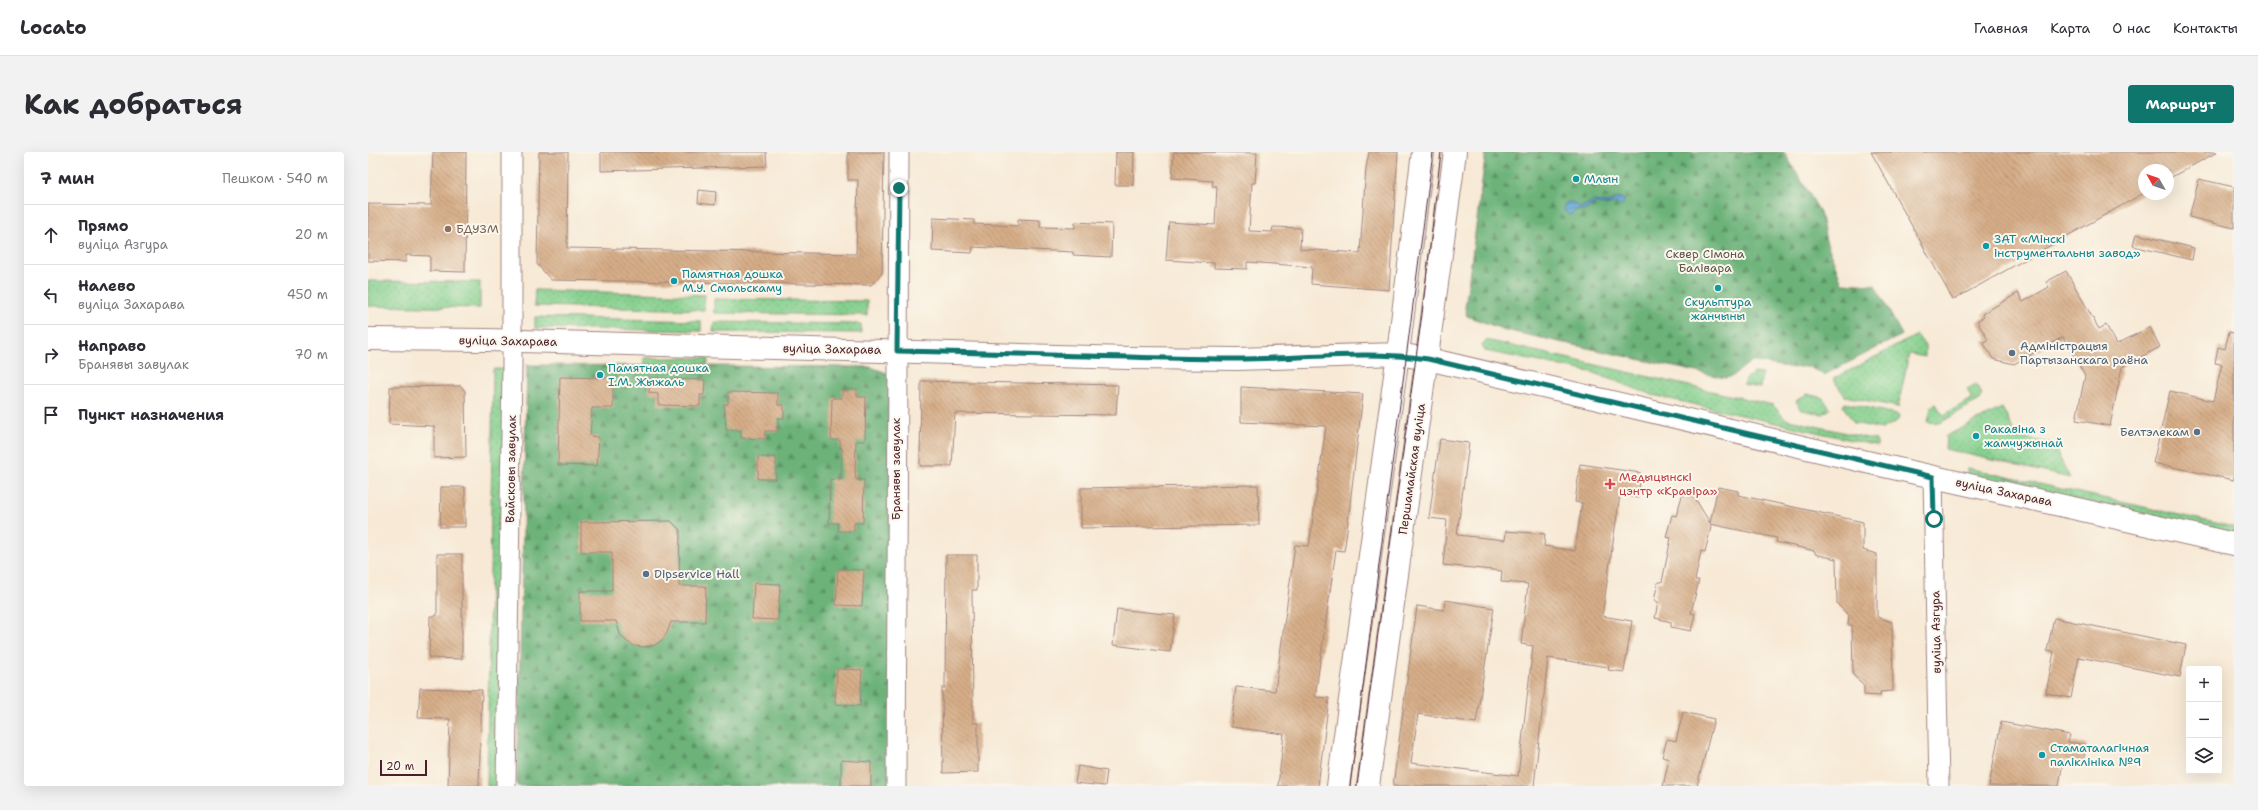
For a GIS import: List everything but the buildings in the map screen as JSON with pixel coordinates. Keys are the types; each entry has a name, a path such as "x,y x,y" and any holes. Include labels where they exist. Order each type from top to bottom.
{"main road":[{"path":"1338,786 1398,354 1423,152"},
{"name":"Першамайская вуліца","path":"1368,786 1419,412 1428,359 1455,152"},
{"name":"вуліца Захарава","path":"368,339 511,341 1128,358 1252,359 1398,354 1428,359 1933,477 2234,544"}],"street":[{"name":"Вайсковы завулак","path":"506,786 512,152"},
{"name":"Бранявы завулак","path":"896,786 899,152"},
{"name":"вуліца Азгура","path":"1933,477 1940,786"}],"green space":[{"name":"Сквер Сімона Балівара","path":"1486,152 1784,152 1820,212 1826,241 1842,283 1875,285 1902,335 1824,375 1807,366 1793,368 1751,361 1733,376 1725,378 1505,330 1467,316 1465,308"},
{"path":"368,281 480,282 480,308 368,306"},
{"path":"535,290 705,295 704,310 534,306"},
{"path":"714,299 867,301 867,315 714,313"},
{"path":"535,317 701,321 701,331 535,328"},
{"path":"714,322 861,324 861,333 713,332"},
{"path":"1917,335 1925,346 1925,357 1909,354 1898,407 1845,396 1833,379"},
{"path":"1486,340 1773,405 1785,419 1876,440 1878,446 1652,395 1591,372 1485,351 1482,345"},
{"path":"644,358 708,358 708,364 644,364"},
{"path":"527,365 871,367 889,374 893,786 517,786"},
{"path":"493,369 510,369 503,786 487,786"},
{"path":"1755,373 1762,374 1760,388 1744,385 1746,378"},
{"path":"1976,384 1982,394 1979,400 1940,423 1928,422 1931,407 1936,404 1943,415 1972,399 1967,389"},
{"path":"1807,394 1823,398 1830,409 1823,414 1802,410 1796,401"},
{"path":"1845,403 1896,414 1900,417 1897,421 1882,429 1854,423 1843,406"},
{"path":"2002,408 2017,437 2052,443 2070,478 1945,449 1946,436"},
{"path":"1967,468 2234,527 2234,535 1967,475"}],"water":[{"path":"1618,197 1625,200 1622,206 1615,203 1607,206 1596,203 1584,211 1576,210 1570,215 1564,211 1564,205 1568,202 1573,202 1580,208 1594,201 1609,203"}],"tram line":[{"path":"1350,786 1433,152"},
{"path":"1357,786 1422,314 1441,152"}],"place":[{"name":"Млын","path":"1576,179"},
{"name":"БДУЗМ","path":"448,229"},
{"name":"ЗАТ «Мінскі інструментальны завод»","path":"1986,246"},
{"name":"Памятная дошка М.У. Смольскаму","path":"674,281"},
{"name":"Скульптура жанчыны","path":"1718,288"},
{"name":"Адміністрацыя Партызанскага раёна","path":"2012,353"},
{"name":"Памятная дошка І.М. Жыжаль","path":"600,375"},
{"name":"Белтэлекам","path":"2197,432"},
{"name":"Ракавіна з жамчужынай","path":"1976,436"},
{"name":"Медыцынскі цэнтр «Кравіра»","path":"1610,484"},
{"name":"Dipservice Hall","path":"646,574"},
{"name":"Стаматалагічная паліклініка №9","path":"2042,755"}],"route":[{"path":"899,188 897,351 1128,358 1237,359 1398,354 1428,359 1933,477 1934,519"}]}
